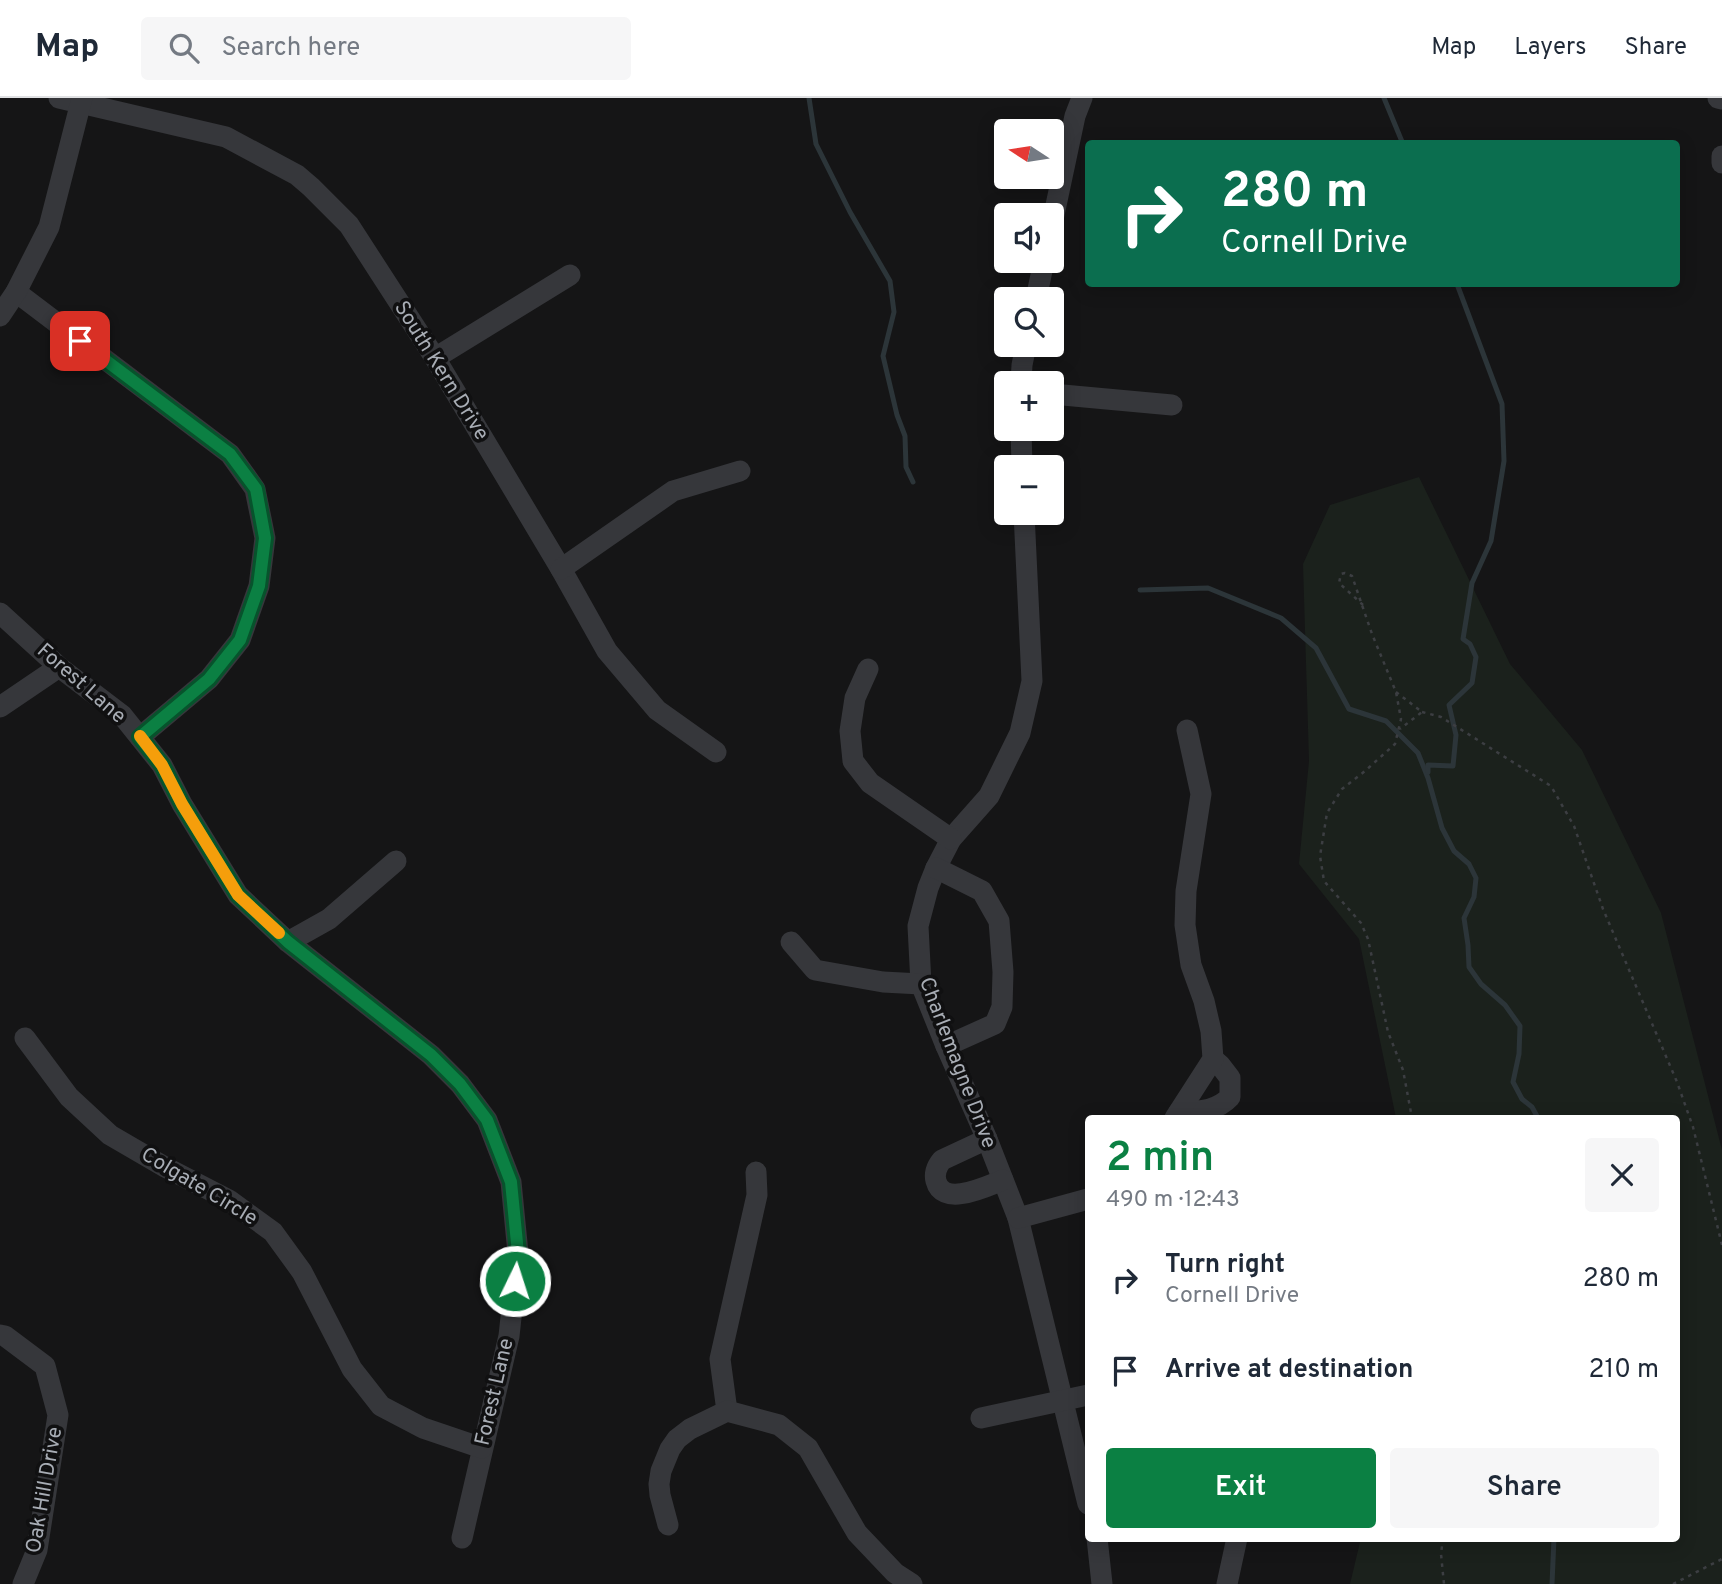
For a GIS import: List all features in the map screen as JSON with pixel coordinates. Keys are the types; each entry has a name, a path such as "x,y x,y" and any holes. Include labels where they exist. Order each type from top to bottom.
{"street":[{"name":"South Kern Drive","path":"59,98 82,100 226,137 297,175 349,225 435,358 607,651 657,710 716,752"},
{"path":"1056,203 1075,116 1082,98"},
{"path":"0,316 16,292 49,227 82,100"},
{"path":"1722,156 1722,163"},
{"path":"435,358 570,275"},
{"path":"16,292 230,454 256,489 265,538 259,586 240,640 209,679 140,737"},
{"path":"1064,395 1172,405"},
{"path":"561,569 673,491 740,471"},
{"name":"Charlemagne Drive","path":"1025,525 1032,681 1020,733 989,796 951,839 928,888 918,926 922,984 1018,1218 1085,1492"},
{"name":"Forest Lane","path":"0,613 59,667 121,715 140,737 162,765 182,804 238,895 288,942 431,1055 460,1084 487,1120 511,1182 518,1253 509,1336 462,1538"},
{"path":"0,707 59,667"},
{"path":"868,669 855,698 850,731 853,761 870,783 951,839"},
{"path":"1177,1115 1213,1059 1212,1031 1191,965 1185,925 1186,891 1201,794 1187,730"},
{"path":"288,942 329,919 396,861"},
{"path":"936,868 982,891 989,901 999,921 1003,972 1002,1007 995,1024 946,1046"},
{"path":"791,942 815,971 883,982 922,984"},
{"name":"Colgate Circle","path":"25,1038 69,1097 110,1135 229,1200 273,1232 302,1272 352,1369 382,1406 423,1429 482,1448"},
{"path":"1177,1115 1216,1107 1230,1097 1230,1078 1213,1059"},
{"path":"987,1139 942,1160 935,1173 936,1184 952,1195 1003,1180"},
{"path":"727,1411 720,1359 757,1195 756,1172"},
{"path":"1018,1218 1085,1200"},
{"name":"Oak Hill Drive","path":"0,1335 45,1366 58,1415 37,1550 23,1584"},
{"path":"981,1418 1085,1396"},
{"path":"668,1525 659,1484 670,1449 677,1439 690,1429 727,1411 779,1425 808,1448 857,1533 895,1573 912,1584"},
{"path":"1097,1542 1102,1584"},
{"path":"1227,1584 1236,1542"}],"path":[{"path":"1363,605 1339,583 1341,574 1352,576 1363,605 1372,634 1396,692 1401,719 1395,744 1342,789 1327,813 1320,856 1324,881 1361,923 1368,939 1388,1032 1403,1070 1411,1115"},
{"path":"1396,692 1422,712 1441,717 1551,786 1558,797 1574,826 1603,909 1677,1082 1692,1127 1722,1245"},
{"path":"1398,731 1422,712"},
{"path":"1442,1542 1444,1584"},
{"path":"1673,1584 1722,1559"}],"shaded area":[{"path":"1419,477 1510,664 1582,750 1661,913 1722,1150 1722,1584 1350,1584 1360,1542 1680,1542 1680,1115 1395,1115 1359,939 1299,864 1309,761 1303,564 1330,505"}],"waterway":[{"path":"809,98 816,144 850,212 890,281 894,312 883,356 897,415 905,436 906,467 913,482"},
{"path":"1384,98 1401,140"},
{"path":"1428,772 1428,765 1453,766 1456,735 1449,705 1472,683 1476,657 1470,644 1463,639 1472,583 1491,541 1504,461 1502,404 1458,287"},
{"path":"1140,590 1208,588 1281,618 1316,648 1349,709 1386,721 1418,753 1442,828 1454,851 1469,864 1476,878 1474,897 1464,918 1469,967 1481,984 1505,1005 1520,1026 1519,1054 1513,1082 1522,1099 1536,1115"},
{"path":"1552,1584 1554,1542"}],"slow traffic":[{"path":"140,736 162,765 182,804 238,895 279,933"}],"route":[{"path":"80,341 230,454 256,489 265,538 259,586 240,640 209,679 140,737 162,765 182,804 238,895 288,942 431,1055 460,1084 487,1120 511,1182 518,1253 515,1281"}]}
